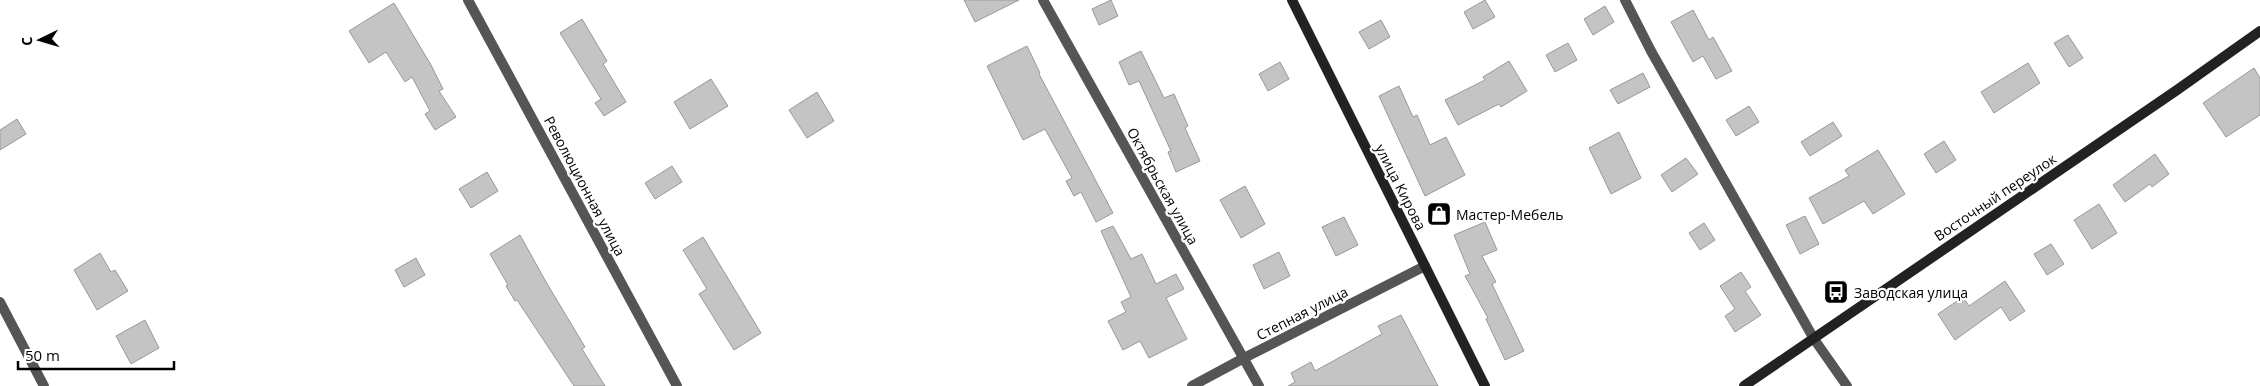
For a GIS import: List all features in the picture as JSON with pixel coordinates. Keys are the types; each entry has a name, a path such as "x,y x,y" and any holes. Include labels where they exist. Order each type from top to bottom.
{"street":[{"name":"Революционная улица","path":"468,0 677,386"},
{"name":"Октябрьская улица","path":"1043,0 1259,386"},
{"name":"улица Кирова","path":"1292,0 1486,386"},
{"path":"1625,0 1651,51 1814,340 1847,386"},
{"name":"Восточный переулок","path":"1744,386 1814,340 2260,31"},
{"name":"Степная улица","path":"1192,386 1425,266"},
{"path":"0,302 44,386"}],"building":[{"path":"964,0 1019,0 975,22"},
{"path":"1111,0 1118,16 1099,25 1092,9"},
{"path":"1485,0 1495,17 1473,29 1464,12"},
{"path":"394,3 431,65 443,89 439,91 456,117 435,130 425,114 430,111 412,77 405,82 386,52 369,63 349,31"},
{"path":"1605,6 1614,22 1593,35 1584,19"},
{"path":"1693,10 1709,40 1713,37 1732,71 1716,79 1703,56 1693,62 1671,22"},
{"path":"582,19 607,61 603,64 626,102 604,116 595,103 601,99 560,33"},
{"path":"1381,20 1390,37 1369,49 1359,32"},
{"path":"2068,35 2083,58 2069,67 2054,43"},
{"path":"1568,43 1577,60 1555,72 1546,55"},
{"path":"1027,46 1039,74 1113,213 1096,222 1081,192 1074,196 1066,181 1072,178 1045,129 1023,140 987,66"},
{"path":"1141,51 1164,98 1174,94 1188,126 1185,128 1200,161 1176,172 1168,152 1171,151 1139,81 1129,85 1119,62"},
{"path":"1509,61 1527,91 1501,107 1499,104 1458,125 1445,100 1485,80 1483,77"},
{"path":"1280,62 1289,79 1268,91 1259,74"},
{"path":"2028,63 2040,83 1994,113 1981,92"},
{"path":"2254,68 2260,78 2260,115 2226,137 2203,103"},
{"path":"1643,73 1650,87 1618,104 1610,90"},
{"path":"711,79 728,106 690,129 674,102"},
{"path":"1399,86 1413,117 1417,115 1430,145 1446,137 1465,175 1425,196 1379,96"},
{"path":"817,92 834,121 807,138 789,110"},
{"path":"1749,106 1759,122 1736,136 1726,120"},
{"path":"17,119 26,134 0,150 0,130"},
{"path":"1833,122 1842,136 1810,156 1801,142"},
{"path":"1619,132 1641,178 1611,194 1589,148"},
{"path":"1944,141 1956,160 1936,173 1924,154"},
{"path":"1878,150 1905,194 1873,214 1864,201 1823,224 1809,198 1849,176 1845,170"},
{"path":"2155,154 2169,174 2152,187 2150,184 2125,202 2113,185"},
{"path":"1686,158 1698,174 1672,192 1661,175"},
{"path":"672,166 682,182 655,199 645,183"},
{"path":"487,172 498,191 471,208 459,189"},
{"path":"1245,186 1265,224 1241,238 1220,200"},
{"name":"Мастер-Мебель","path":"1443,202 1450,218 1435,225 1428,209"},
{"path":"2099,204 2117,233 2092,249 2074,220"},
{"path":"1805,216 1819,244 1800,254 1786,225"},
{"path":"1344,217 1358,245 1336,256 1322,227"},
{"path":"1485,222 1497,250 1482,256 1496,282 1492,284 1524,351 1505,360 1486,319 1488,318 1465,276 1470,274 1454,235"},
{"path":"1704,223 1715,240 1700,250 1689,233"},
{"path":"1113,226 1131,259 1142,254 1156,284 1176,274 1184,289 1166,298 1187,339 1149,358 1140,341 1123,350 1108,321 1126,312 1121,302 1131,297 1101,231"},
{"path":"520,235 585,347 582,349 605,386 574,386 506,286 508,285 490,254"},
{"path":"703,237 761,333 734,350 699,294 707,289 683,250"},
{"path":"2051,244 2064,264 2047,275 2034,254"},
{"path":"1279,252 1290,276 1264,289 1253,265"},
{"path":"100,253 111,272 115,270 128,291 97,310 74,270"},
{"path":"416,258 425,275 404,287 395,270"},
{"path":"1741,272 1751,287 1745,291 1761,315 1735,332 1725,316 1735,309 1720,286"},
{"path":"2005,281 2025,311 2010,321 2001,307 1955,340 1938,314 1963,297 1969,306"},
{"path":"1401,315 1438,386 1288,386 1295,382 1291,373 1311,362 1315,371 1382,334 1378,326"},
{"path":"145,320 159,348 131,364 116,336"}],"place":[{"name":"Мастер-Мебель","path":"1439,214"},
{"name":"Заводская улица","path":"1836,292"}]}
